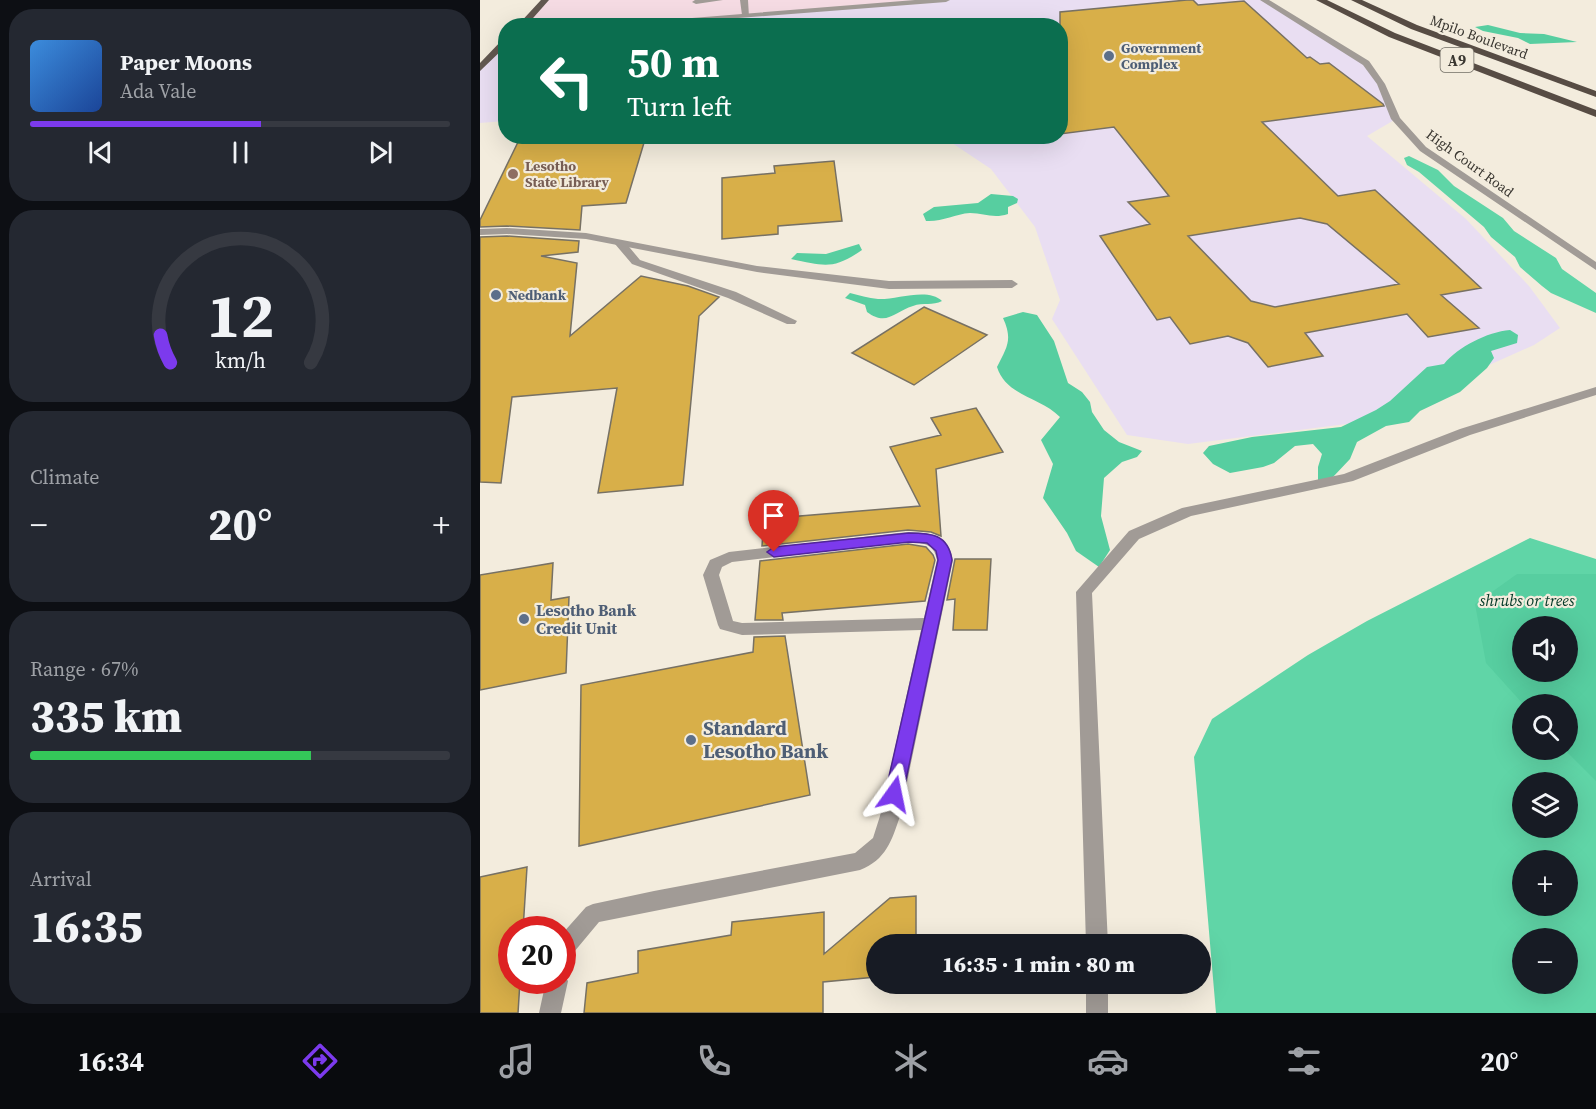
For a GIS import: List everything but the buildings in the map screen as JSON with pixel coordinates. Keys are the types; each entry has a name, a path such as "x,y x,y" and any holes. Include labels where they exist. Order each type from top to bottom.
{"highway":[{"name":"Mpilo Boulevard","path":"1320,0 1392,34 1596,114"},
{"name":"Mpilo Boulevard","path":"1355,0 1414,27 1596,94"}],"main road":[{"path":"528,18 545,0"},
{"path":"480,68 498,49"}],"street":[{"path":"696,2 719,0"},
{"path":"744,0 746,15"},
{"path":"705,18 946,0"},
{"name":"High Court Road","path":"1264,0 1366,63 1381,84 1396,119 1423,149 1596,267"},
{"path":"480,232 586,236 757,269 889,285 1012,284"},
{"path":"621,244 636,262 732,294 791,321"},
{"path":"1097,934 1084,592 1134,534 1187,512 1348,478 1465,432 1596,391"},
{"path":"576,934 592,914 860,861 881,843 890,816 945,560 943,549 930,538 909,537 729,557 716,564 711,575 726,625 742,628 931,624"},
{"path":"550,1013 554,994"},
{"path":"1097,994 1097,1013"}],"shaded area":[{"path":"545,0 946,0 694,18 528,18"},
{"path":"946,0 1264,0 1366,63 1396,119 1367,136 1466,219 1529,286 1560,328 1534,345 1362,422 1188,444 1127,435 1052,319 1060,300 1035,227 991,169 954,144 1068,144 1068,18 704,18"},
{"path":"498,49 498,122 480,123 480,68"}],"green space":[{"path":"1488,25 1520,33 1544,34 1577,42 1530,44 1518,38 1483,31 1475,27"},
{"path":"1409,156 1438,170 1454,186 1503,218 1514,231 1556,258 1562,269 1596,293 1596,313 1551,293 1542,286 1520,267 1515,257 1491,237 1484,227 1419,172 1407,165 1404,158"},
{"path":"991,194 1013,196 1018,199 1017,203 1008,207 1008,214 1003,215 970,213 926,221 923,214 934,207 978,203"},
{"path":"859,244 862,250 843,261 828,265 791,259 797,253 826,254"},
{"path":"850,293 878,299 920,294 936,297 942,301 917,305 886,318 880,318 867,312 865,305 845,298"},
{"path":"1023,312 1037,315 1054,341 1068,383 1082,392 1090,402 1092,412 1104,430 1119,442 1142,451 1137,457 1122,462 1104,478 1101,516 1110,550 1099,567 1076,551 1067,533 1043,498 1053,464 1041,440 1060,417 1008,384 1001,377 997,367 1008,343 1008,332 1003,318"},
{"path":"1510,330 1518,335 1517,343 1491,351 1494,358 1487,368 1460,392 1420,411 1409,422 1386,426 1357,442 1350,459 1333,477 1318,481 1318,467 1322,454 1313,444 1295,446 1274,463 1263,467 1230,473 1213,464 1203,453 1209,446 1252,437 1341,427 1390,401 1427,367 1444,364 1465,346 1483,337"},
{"path":"1530,538 1596,559 1596,1013 1216,1013 1194,757 1212,719 1308,655 1367,621"},
{"name":"shrubs or trees","path":"1517,574 1596,574 1596,781 1575,760 1578,760 1578,694 1514,694 1486,663 1475,604"}],"place":[{"name":"Government Complex","path":"1109,56"},
{"name":"Lesotho State Library","path":"513,174"},
{"name":"Nedbank","path":"496,295"},
{"name":"Lesotho Bank Credit Unit","path":"524,619"},
{"name":"Standard Lesotho Bank","path":"691,740"}],"route":[{"path":"774,552 909,537 930,538 943,549 945,560 894,794"}]}
